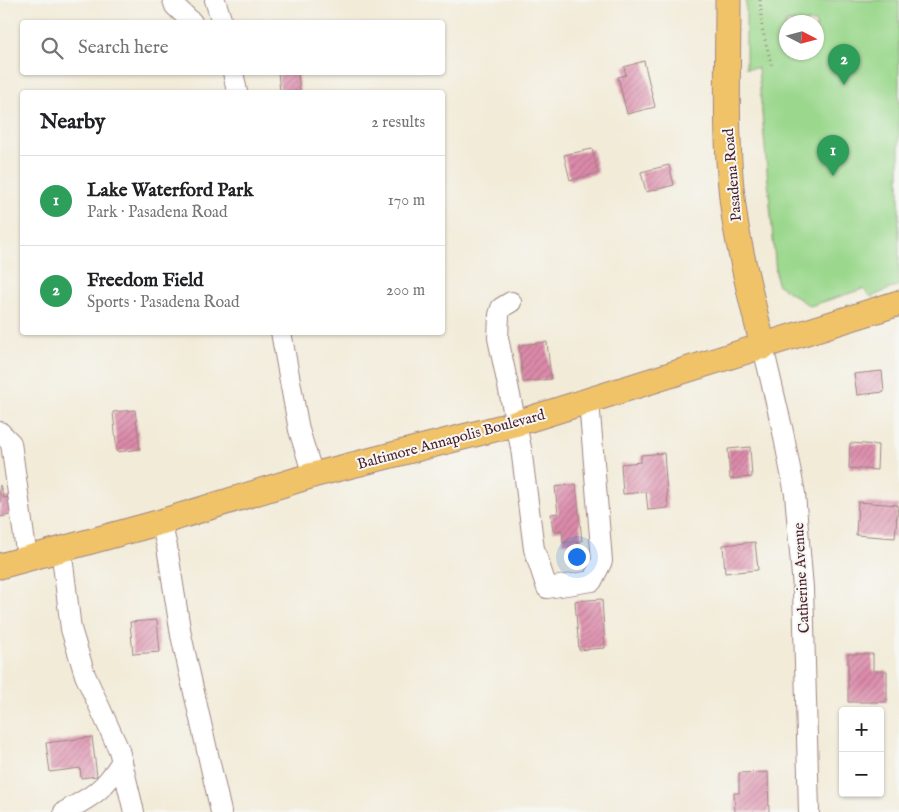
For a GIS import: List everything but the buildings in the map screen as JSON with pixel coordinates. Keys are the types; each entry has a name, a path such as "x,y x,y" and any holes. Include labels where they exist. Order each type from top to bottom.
{"main road":[{"name":"Pasadena Road","path":"728,0 728,113 732,196 742,258 763,347"},
{"name":"Baltimore Annapolis Boulevard","path":"0,566 161,522 313,476 514,424 899,303"}],"street":[{"path":"173,0 175,6 190,20"},
{"path":"215,0 221,20"},
{"path":"234,75 237,90"},
{"path":"511,302 501,308 497,330 514,424 521,448 534,548 546,588 592,581 602,561 588,401"},
{"path":"282,335 299,430 313,476"},
{"name":"Catherine Avenue","path":"763,347 790,463 798,521 809,812"},
{"path":"0,432 11,443 26,558"},
{"path":"161,522 167,546 181,635 221,812"},
{"path":"61,548 71,629 85,675 122,761 134,812"},
{"path":"64,812 102,789 122,761"}],"path":[{"path":"760,0 762,28 772,67"}],"green space":[{"path":"746,0 899,0 899,285 871,297 863,289 810,306 777,284 758,68 746,68"}],"place":[{"name":"Freedom Field","path":"844,85"},
{"name":"Lake Waterford Park","path":"833,176"}]}
